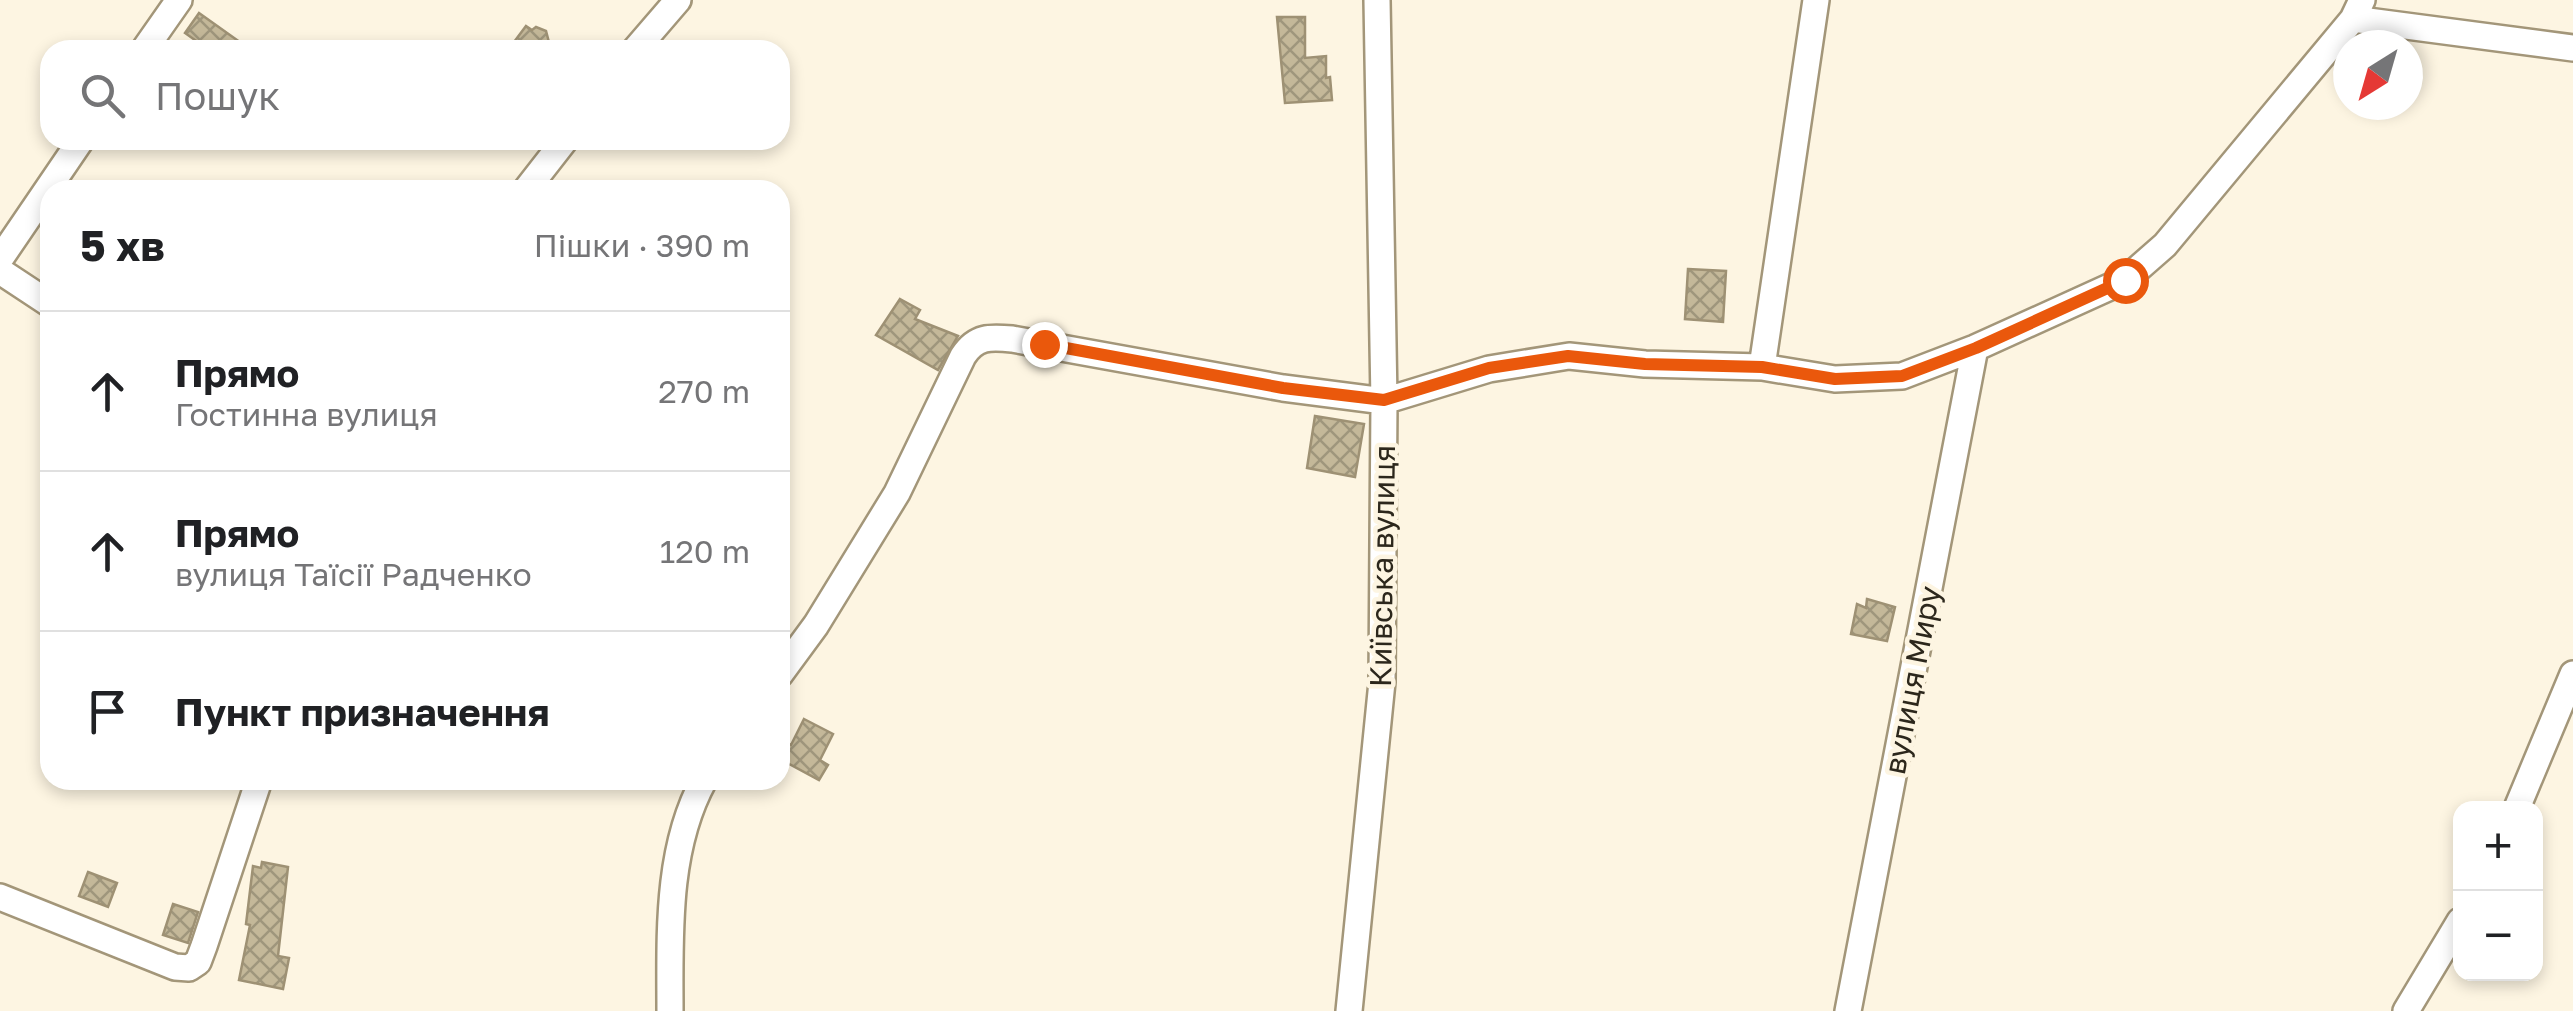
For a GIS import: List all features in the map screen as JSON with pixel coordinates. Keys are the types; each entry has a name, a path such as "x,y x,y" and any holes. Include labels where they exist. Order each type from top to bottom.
{"street":[{"path":"151,40 179,0"},
{"path":"644,40 678,0"},
{"name":"Київська вулиця","path":"1349,1011 1382,682 1384,400 1377,0"},
{"path":"1762,367 1816,0"},
{"path":"790,652 897,493 963,356 976,340 1012,339 1283,388 1384,400 1489,368 1568,356 1645,364 1762,367 1835,379 1902,376 1976,348 2125,280 2165,244 2358,10 2573,48"},
{"path":"54,180 74,150"},
{"path":"534,180 557,150"},
{"path":"0,259 40,200"},
{"path":"0,271 40,297"},
{"name":"вулиця Миру","path":"1848,1011 1976,348"},
{"path":"2521,801 2573,674"},
{"path":"0,897 175,967 189,968 198,962 204,946 256,790"},
{"path":"670,1011 670,931 677,862 699,790"},
{"path":"2406,1011 2453,933"}],"building":[{"path":"199,13 237,40 195,40 185,33"},
{"path":"1277,17 1305,17 1305,58 1326,56 1332,100 1285,103"},
{"path":"526,26 546,31 548,40 516,40"},
{"path":"1688,269 1726,271 1723,322 1685,319"},
{"path":"900,299 920,310 915,319 958,336 938,370 876,335"},
{"path":"1315,416 1364,424 1355,477 1307,468"},
{"path":"1867,599 1895,607 1887,641 1851,634 1857,604 1866,608"},
{"path":"804,719 833,734 820,760 828,765 819,780 790,764 791,745"},
{"path":"262,862 288,867 278,956 289,958 283,989 239,980 250,925 246,924 253,866 261,868"},
{"path":"88,872 117,883 108,907 79,896"},
{"path":"173,904 198,912 188,943 163,935"}],"route":[{"path":"1044,344 1283,388 1384,400 1489,368 1568,356 1645,364 1762,367 1835,379 1902,376 1976,348 2125,280"}]}
